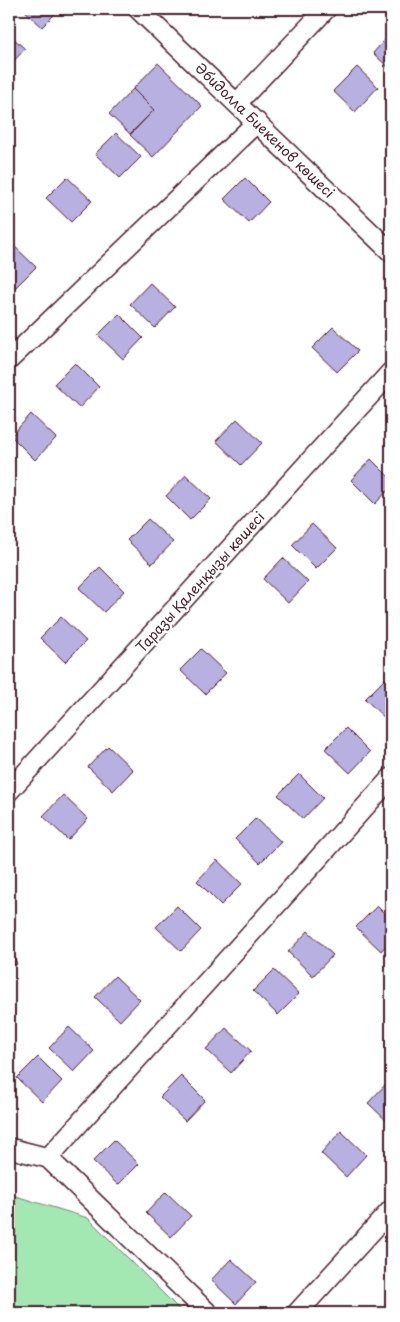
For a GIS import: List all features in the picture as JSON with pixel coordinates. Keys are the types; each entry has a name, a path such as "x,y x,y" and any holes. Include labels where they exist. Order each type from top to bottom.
{"street":[{"name":"Әбидолла Биекенов көшесі","path":"138,9 237,102 391,252"},
{"path":"237,102 326,9"},
{"path":"9,360 256,122"},
{"name":"Таразы Қаленқызы көшесі","path":"9,792 391,372"},
{"path":"48,1158 391,778"},
{"path":"9,1148 48,1158 208,1313"},
{"path":"297,1313 391,1210"}],"green space":[{"path":"9,1194 88,1218 183,1313 9,1313"}],"building":[{"path":"23,9 60,9 42,27"},
{"path":"391,33 391,70 373,53"},
{"path":"9,34 25,49 9,66"},
{"path":"158,63 202,106 153,157 130,135 154,110 133,89"},
{"path":"357,67 378,87 355,112 333,91"},
{"path":"133,89 154,110 130,134 109,114"},
{"path":"116,133 141,157 120,178 95,154"},
{"path":"67,177 92,201 71,222 46,198"},
{"path":"245,178 269,202 249,223 224,199"},
{"path":"11,243 36,267 15,288 9,282 9,246"},
{"path":"150,283 175,307 155,328 130,304"},
{"path":"119,314 143,338 123,359 98,335"},
{"path":"333,327 358,351 337,372 312,348"},
{"path":"75,363 99,387 79,408 54,384"},
{"path":"31,414 56,438 35,460 11,436"},
{"path":"237,419 262,443 241,465 216,441"},
{"path":"371,459 391,479 391,487 375,504 351,480"},
{"path":"186,475 211,499 190,520 166,496"},
{"path":"148,519 173,542 152,564 127,540"},
{"path":"312,524 337,548 316,569 292,545"},
{"path":"283,558 308,582 288,603 263,579"},
{"path":"100,567 124,591 104,612 79,588"},
{"path":"61,617 86,641 65,662 40,638"},
{"path":"201,649 226,673 205,694 180,670"},
{"path":"386,678 391,684 390,723 365,699"},
{"path":"346,728 370,752 350,773 325,749"},
{"path":"108,746 133,770 113,791 88,767"},
{"path":"299,774 323,798 303,819 278,795"},
{"path":"63,795 88,819 68,840 43,816"},
{"path":"256,818 281,842 260,863 235,839"},
{"path":"217,860 242,884 221,905 197,881"},
{"path":"177,906 201,930 181,951 156,927"},
{"path":"377,906 391,920 391,940 381,951 356,927"},
{"path":"308,931 333,955 313,976 288,952"},
{"path":"9,943 17,964 9,967"},
{"path":"274,970 299,994 278,1015 253,991"},
{"path":"115,976 140,1000 120,1021 95,997"},
{"path":"69,1027 94,1051 74,1072 49,1048"},
{"path":"226,1028 251,1051 231,1073 206,1049"},
{"path":"38,1057 62,1081 42,1102 17,1078"},
{"path":"181,1076 205,1100 185,1121 160,1097"},
{"path":"388,1082 391,1085 391,1125 368,1103"},
{"path":"341,1131 366,1155 346,1177 321,1153"},
{"path":"114,1140 139,1164 118,1185 93,1161"},
{"path":"166,1192 191,1216 171,1237 146,1213"},
{"path":"231,1259 256,1282 236,1304 211,1280"}]}
